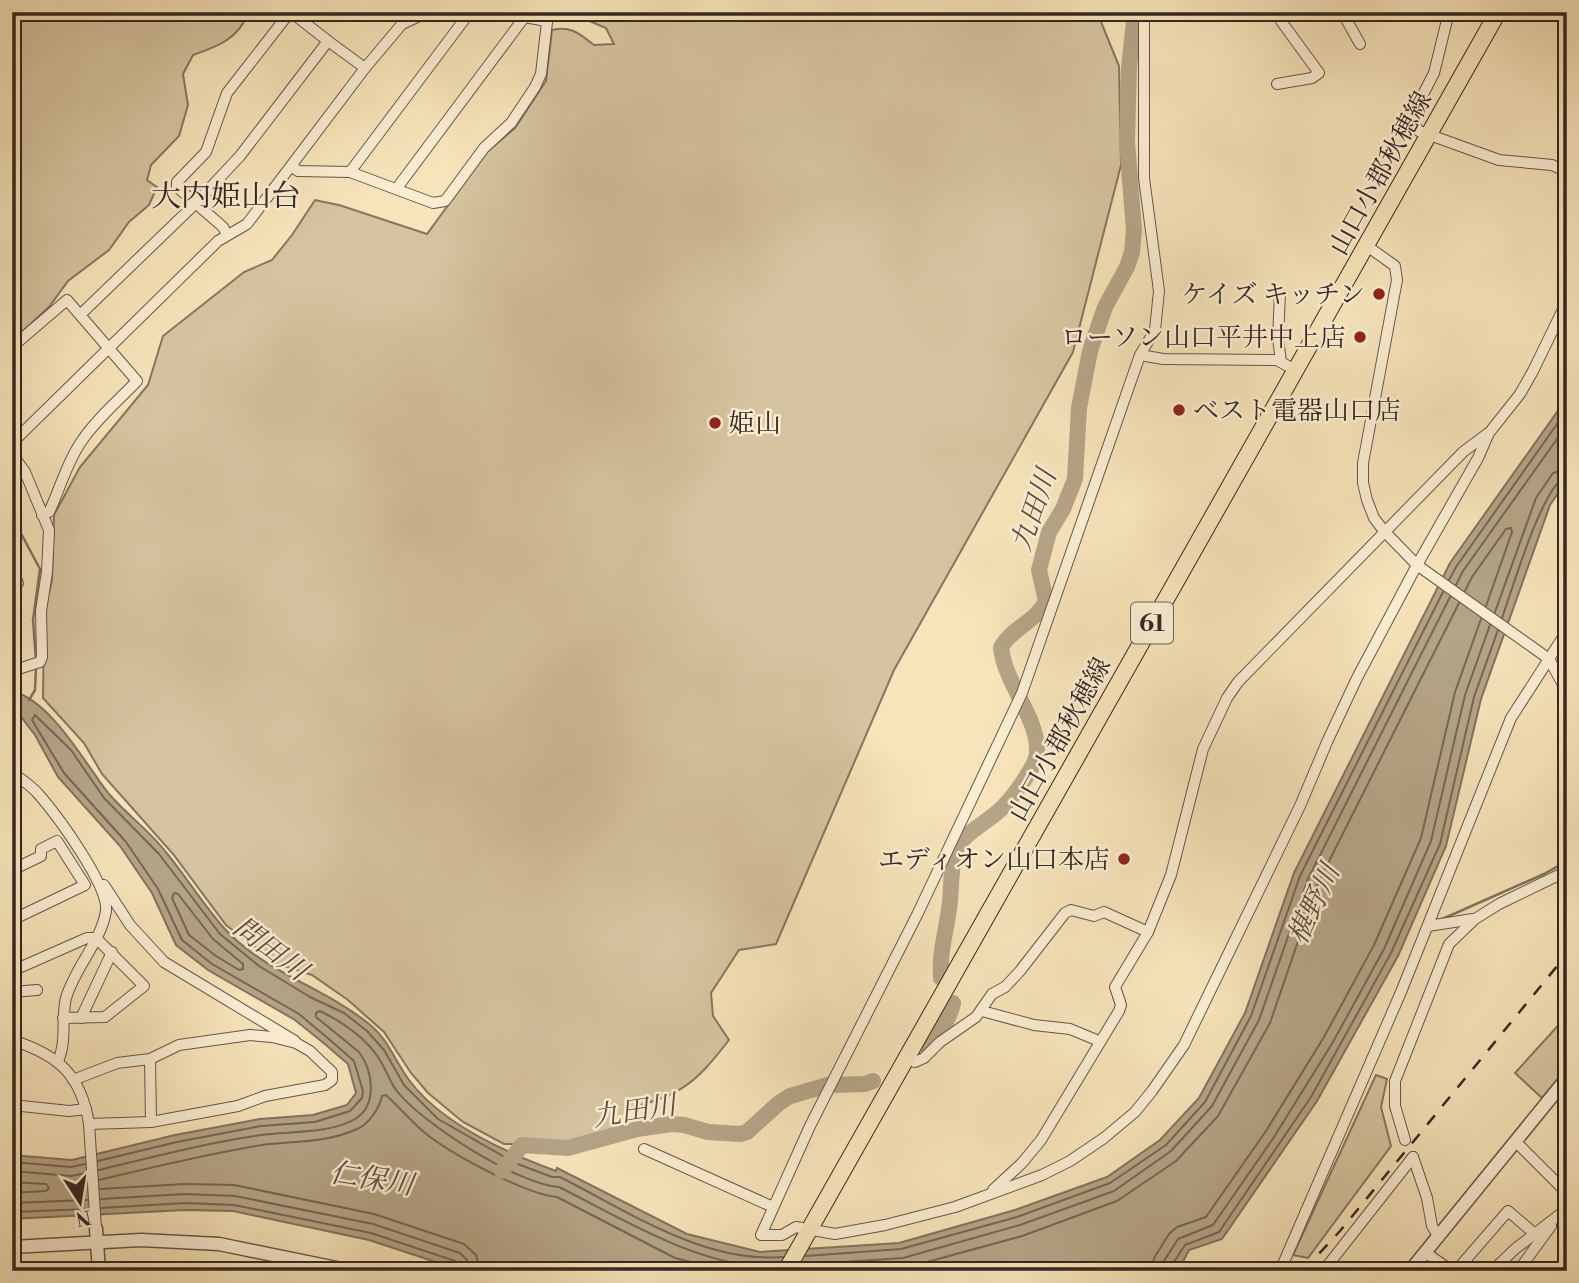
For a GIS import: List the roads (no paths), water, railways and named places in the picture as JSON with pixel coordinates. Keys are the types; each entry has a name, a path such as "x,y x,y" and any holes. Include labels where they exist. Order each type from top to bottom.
{"main road":[{"name":"山口小郡秋穂線","path":"786,1271 1499,12"}],"street":[{"path":"227,235 223,228 177,187 177,182 206,152 227,93 290,12 365,68"},
{"path":"12,443 218,241 247,224 293,167 365,68 402,24 428,12"},
{"path":"350,172 470,12"},
{"path":"293,167 298,171 350,172 433,203 445,201 484,148 511,123 536,87 541,74 547,22 534,17 523,19 509,12"},
{"path":"1144,12 1144,178 1159,292 1155,330 1140,355 1019,698 917,915 810,1126 761,1235 782,1235 796,1227 807,1232 835,1234 855,1231 906,1220 987,1195 1042,1175 1070,1161 1104,1138 1135,1112 1184,1045 1300,806 1357,678 1478,458 1489,433 1520,394 1567,301"},
{"path":"1277,84 1312,78 1319,74 1281,21 1294,12"},
{"path":"1342,12 1360,44"},
{"path":"1449,12 1434,73 1412,116 1414,126 1419,131 1499,160 1552,165 1567,172"},
{"path":"397,188 523,19"},
{"path":"81,314 195,204 240,156 328,41"},
{"path":"1367,246 1395,266 1397,280 1363,463 1363,483 1374,519 1417,565 1547,657 1567,692"},
{"path":"1280,293 1278,338 1281,362"},
{"path":"12,347 67,300 137,381 104,412 82,441 63,474 49,512 42,515"},
{"path":"1140,355 1163,359 1281,362 1297,371"},
{"path":"987,1195 1022,1163 1041,1140 1119,1012 1121,1005 1115,987 1148,932 1171,875 1203,749 1227,698 1238,682 1384,531 1463,452 1489,433"},
{"path":"12,454 25,472 49,530 47,572 41,611 42,657 40,662 16,671"},
{"path":"12,572 18,583"},
{"path":"1280,1271 1428,926 1511,718 1547,657 1567,631"},
{"path":"12,773 41,797 68,834 99,884 106,904 102,925 74,975 63,1018 63,1050 58,1060"},
{"path":"12,870 41,856 41,849 57,841 85,885 12,920"},
{"path":"1405,1140 1395,1106 1395,1081 1448,944 1475,919 1499,904 1567,872"},
{"path":"99,884 102,882 130,925 164,962 295,1039 296,1043"},
{"path":"907,1059 915,1062 924,1058 940,1042 976,1017 992,994 1005,988 1071,909 1094,916 1104,912 1148,932"},
{"path":"1428,926 1475,919"},
{"path":"14,967 87,938 96,938 112,951 144,986 105,1017 63,1018"},
{"path":"81,1018 112,951"},
{"path":"12,992 37,990"},
{"path":"982,1011 1034,1025 1070,1029 1099,1041"},
{"path":"73,1080 117,1063 150,1059 179,1045 250,1035 296,1043 310,1051 332,1072 332,1080 325,1086 265,1096 238,1106 152,1122 89,1127"},
{"path":"12,1040 36,1048 58,1060 73,1080 86,1109 99,1271"},
{"path":"150,1059 152,1122"},
{"path":"1410,1271 1567,1078"},
{"path":"12,1105 69,1111 86,1109"},
{"path":"1516,1142 1567,1193"},
{"path":"644,1149 773,1207"},
{"path":"1338,1271 1327,1269 1413,1157 1427,1198 1432,1226 1438,1237"},
{"path":"1426,1253 1454,1271 1508,1211 1535,1234"},
{"path":"1492,1271 1515,1249 1563,1212"},
{"path":"1518,1271 1563,1212"},
{"path":"12,1247 96,1233 141,1240 219,1244 351,1271"}],"water":[{"path":"1567,398 1567,480 1550,505 1481,699 1446,846 1398,956 1317,1101 1222,1239 1189,1250 1178,1271 463,1271 369,1240 233,1211 185,1210 12,1219 12,1155 72,1160 175,1135 260,1119 313,1115 347,1105 356,1093 348,1064 326,1045 295,1020 208,970 176,945 152,893 120,846 58,777 35,735 15,709 12,709 12,691 27,697 54,720 109,794 159,843 223,927 239,943 275,968 333,1000 369,1024 386,1043 422,1096 439,1110 496,1146 556,1171 557,1168 687,1234 760,1252 899,1243 1015,1210 1107,1177 1160,1140 1199,1098 1245,1013 1294,873 1450,563"}],"waterway":[{"name":"九田川","path":"941,978 956,850 965,837 1007,802 1036,759 1033,727 1008,674 1001,647 1046,601 1039,570 1049,532 1063,509 1075,479 1079,408 1090,351 1105,307 1127,267 1132,252 1134,230 1127,142 1129,67 1135,12"},
{"path":"12,510 17,526 40,569 33,620 36,660"},
{"path":"29,700 35,690 36,667"},
{"path":"1440,920 1567,861"},
{"name":"九田川","path":"927,1046 946,1021 953,1003"},
{"name":"九田川","path":"502,1171 522,1145 568,1148 637,1129 672,1124 708,1132 740,1134 747,1132 790,1096 828,1085 865,1084 873,1081"}],"railway":[{"path":"1303,1271 1340,1231 1567,954"}],"place":[{"name":"ケイズ キッチン","path":"1379,294"},
{"name":"ローソン山口平井中上店","path":"1360,337"},
{"name":"ベスト電器山口店","path":"1179,410"},
{"name":"姫山","path":"715,423"},
{"name":"エディオン山口本店","path":"1124,859"}],"district":[{"name":"大内姫山台","path":"226,196"}],"water label":[{"name":"椹野川","path":"1313,904"},
{"name":"問田川","path":"271,948"},
{"name":"仁保川","path":"372,1178"}]}
